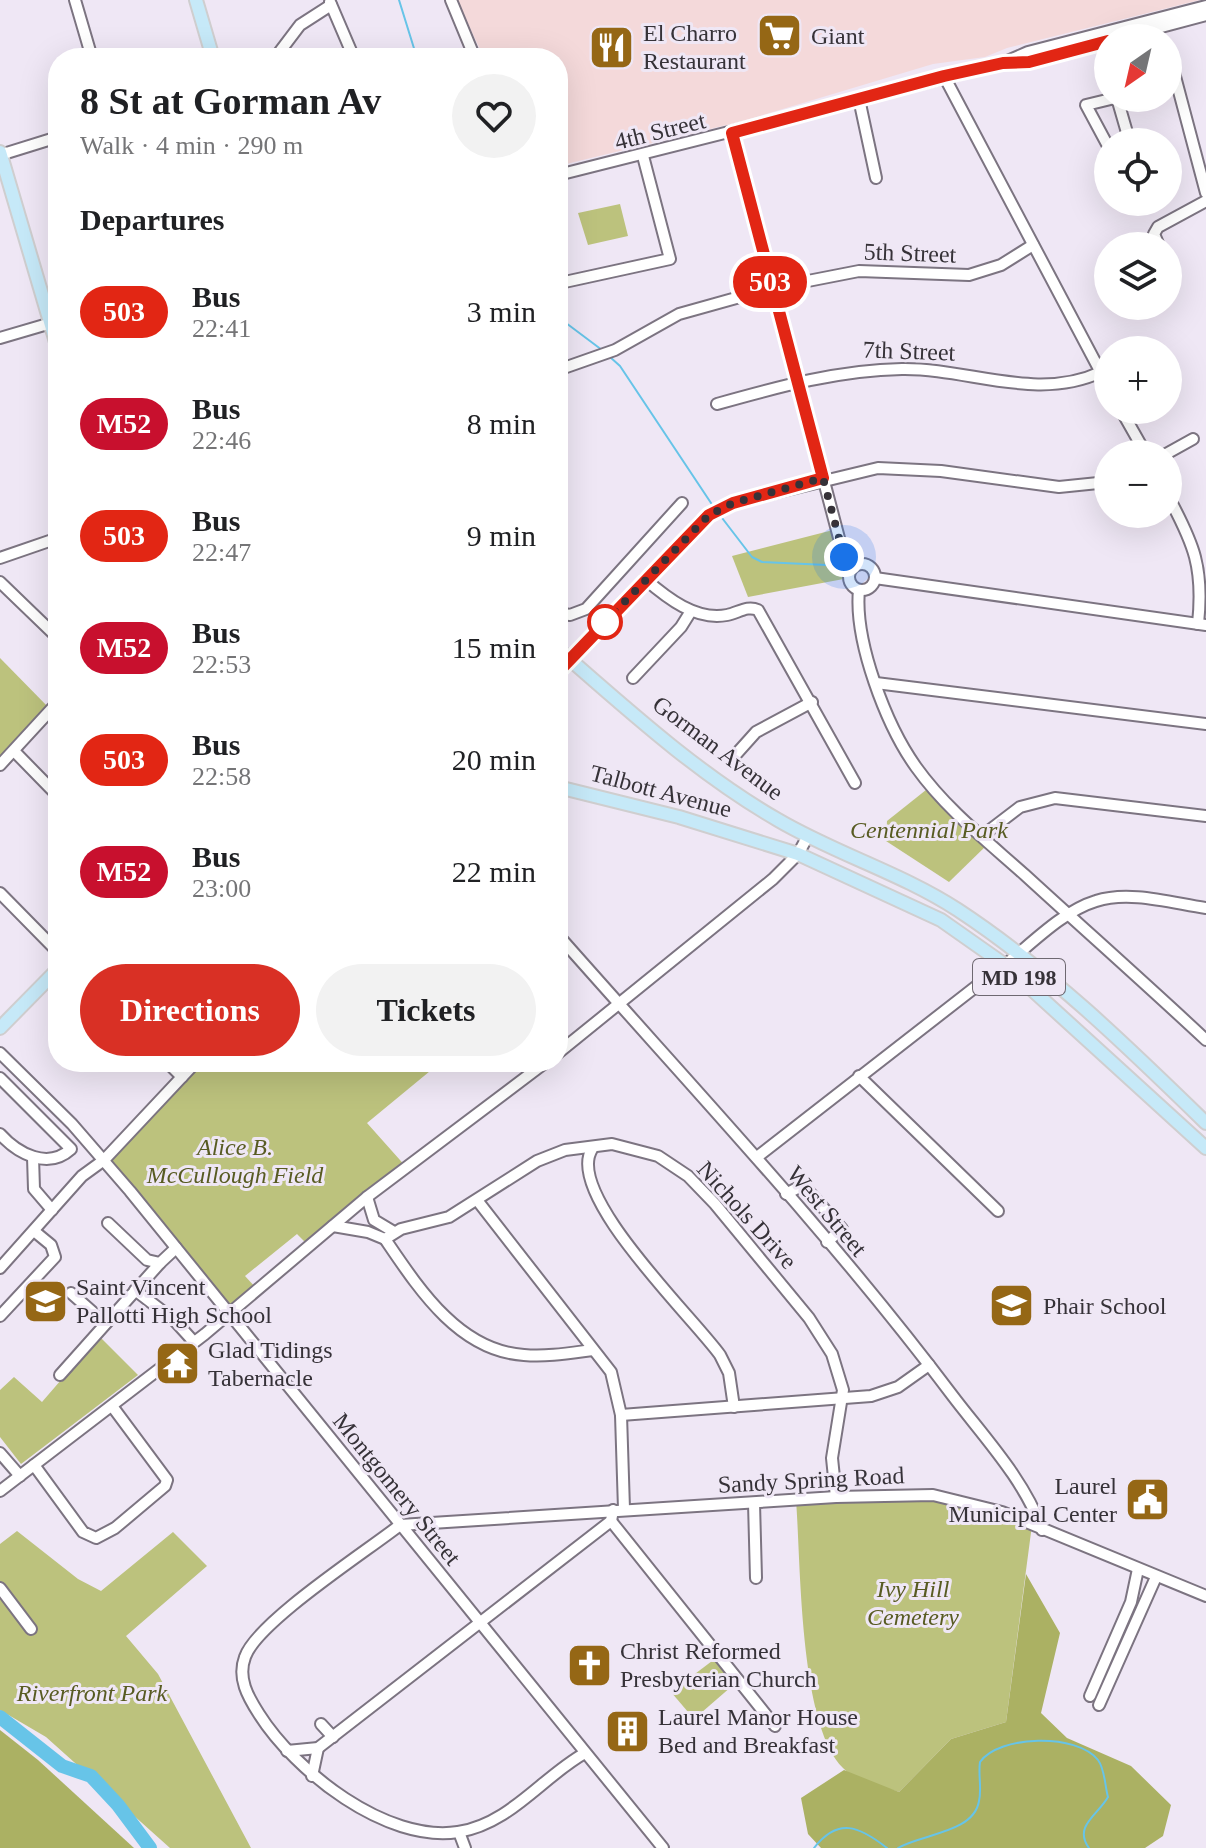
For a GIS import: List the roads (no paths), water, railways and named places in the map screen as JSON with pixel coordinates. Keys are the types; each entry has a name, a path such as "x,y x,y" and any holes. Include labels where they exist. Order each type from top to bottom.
{"main road":[{"path":"196,0 210,48"},
{"path":"0,154 48,303"},
{"name":"Gorman Avenue","path":"570,659 715,780 808,836 931,893 1019,953 1206,1123"},
{"name":"Talbott Avenue","path":"568,789 692,820 798,854"},
{"name":"MD 198","path":"798,854 922,910 959,931 1005,965 1206,1148"},
{"path":"0,1028 48,979"}],"street":[{"path":"75,0 89,48"},
{"path":"451,0 471,48"},
{"path":"283,48 300,25 330,3 350,48"},
{"name":"4th Street","path":"1171,24 1206,6"},
{"name":"4th Street","path":"1176,24 1206,15"},
{"name":"4th Street","path":"1003,63 1028,52 1094,40"},
{"name":"4th Street","path":"568,173 643,156 944,76 1003,63 1029,62 1094,45"},
{"path":"944,76 1094,359"},
{"path":"859,99 876,178"},
{"path":"1094,103 1086,105 1098,128"},
{"path":"1181,112 1206,193"},
{"path":"732,133 844,557 851,569 850,582 859,590"},
{"path":"0,154 48,140"},
{"path":"568,281 670,259 643,156"},
{"path":"1155,232 1158,227 1206,201"},
{"name":"5th Street","path":"568,367 615,350 679,314 772,288 859,271 969,275 1001,265 1033,245"},
{"path":"0,338 48,324"},
{"name":"7th Street","path":"717,404 797,382 854,371 905,369 1051,386 1094,374"},
{"path":"1182,445 1193,439"},
{"path":"570,659 645,579 714,512 823,478 892,467 1059,487 1094,483"},
{"path":"568,615 586,609 682,503"},
{"path":"875,578 1202,624 1202,585 1198,560 1182,526"},
{"path":"0,558 48,541"},
{"path":"851,569 866,564 873,570 875,578 871,586 859,590"},
{"path":"645,579 691,611 717,616 750,607 758,610 855,783"},
{"path":"0,582 48,628"},
{"path":"859,590 857,609 876,683 890,721 915,765 938,794 982,836 1206,1040"},
{"path":"633,678 681,627 691,611"},
{"path":"876,683 1206,724"},
{"path":"730,761 756,732 812,702"},
{"path":"0,765 48,713"},
{"path":"14,751 48,786"},
{"path":"982,836 1020,807 1055,798 1206,816"},
{"path":"568,1045 798,854 808,836"},
{"path":"0,893 48,942"},
{"path":"1005,965 1070,916 1096,901 1120,897 1206,908"},
{"name":"West Street","path":"568,946 757,1157 929,1365 1027,1497 1042,1530"},
{"path":"757,1157 987,978"},
{"name":"Montgomery Street","path":"0,1053 104,1160 663,1848"},
{"path":"177,1072 182,1077"},
{"path":"0,1268 82,1176 104,1160 187,1072"},
{"path":"0,1491 194,1342 367,1197 533,1072"},
{"path":"859,1076 998,1211"},
{"path":"0,1078 71,1149 53,1159 33,1157 21,1152 0,1134"},
{"name":"Nichols Drive","path":"390,1236 449,1217 551,1154 612,1144 645,1151 674,1165 702,1190 821,1335 841,1377 843,1401 833,1446 836,1497"},
{"path":"592,1149 586,1162 600,1204 619,1232 720,1355 729,1373 734,1407"},
{"path":"33,1157 34,1189 52,1210"},
{"path":"786,1194 803,1185 829,1212 842,1229 827,1242"},
{"path":"367,1197 374,1220 390,1236 454,1326 477,1343 521,1355 593,1350"},
{"path":"477,1200 568,1312 615,1381 621,1415 616,1514 775,1726"},
{"path":"108,1223 147,1260 160,1263"},
{"path":"333,1226 390,1236"},
{"path":"0,1316 55,1257 54,1248 34,1231"},
{"path":"60,1375 176,1248"},
{"path":"135,1290 174,1320 194,1342"},
{"path":"71,1293 105,1323"},
{"path":"621,1415 843,1401 891,1391 929,1365"},
{"path":"34,1465 83,1532 96,1538 115,1528 165,1486 167,1480 166,1473 112,1406"},
{"path":"0,1453 20,1476"},
{"name":"Sandy Spring Road","path":"400,1525 616,1514 836,1497 948,1497 992,1508 1206,1596"},
{"path":"754,1503 756,1578"},
{"path":"287,1751 318,1748 616,1514"},
{"path":"400,1525 264,1631 245,1657 242,1676 246,1692 287,1751 312,1776 385,1818 421,1831 459,1832 501,1816 585,1753"},
{"path":"1090,1696 1131,1602 1138,1569"},
{"path":"1099,1705 1156,1577"},
{"path":"0,1588 31,1629"},
{"path":"321,1724 333,1737"},
{"path":"312,1776 318,1748"},
{"path":"459,1832 465,1848"}],"waterway":[{"path":"399,0 414,48"},
{"path":"568,324 602,350"},
{"path":"610,357 620,366 715,509"},
{"path":"719,514 752,557 762,562 827,565"},
{"path":"0,1717 62,1766 91,1776 118,1805 150,1848"},
{"path":"898,1848 967,1820 975,1812 979,1801 980,1762 1004,1746 1038,1741 1073,1745 1088,1751 1100,1764 1108,1797 1085,1827 1085,1840 1089,1848"},
{"path":"814,1848 832,1832 849,1828 867,1834 887,1848"}],"place":[{"name":"Giant","path":"780,36"},
{"name":"El Charro Restaurant","path":"612,47"},
{"name":"Saint Vincent Pallotti High School","path":"45,1301"},
{"name":"Phair School","path":"1012,1306"},
{"name":"Glad Tidings Tabernacle","path":"177,1364"},
{"name":"Laurel Municipal Center","path":"1148,1500"},
{"name":"Christ Reformed Presbyterian Church","path":"589,1665"},
{"name":"Laurel Manor House Bed and Breakfast","path":"627,1731"}],"park label":[{"name":"Centennial Park","path":"929,830"},
{"name":"Alice B. McCullough Field","path":"235,1161"},
{"name":"Ivy Hill Cemetery","path":"913,1603"},
{"name":"Riverfront Park","path":"92,1693"}]}
